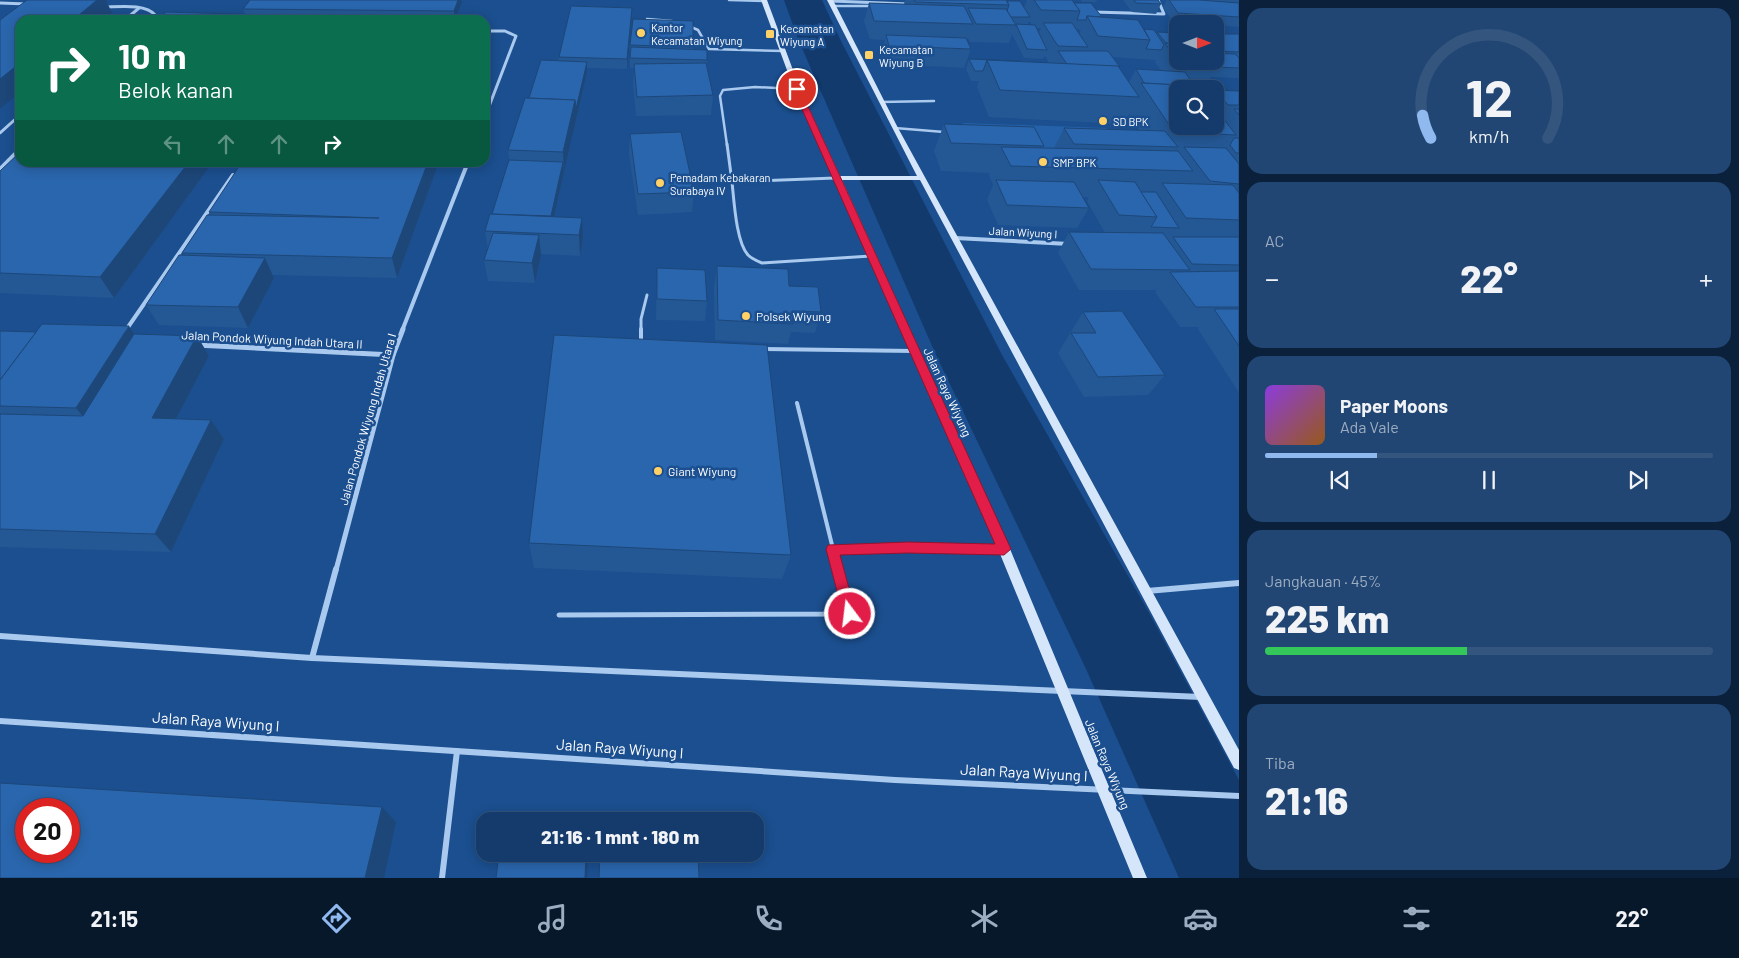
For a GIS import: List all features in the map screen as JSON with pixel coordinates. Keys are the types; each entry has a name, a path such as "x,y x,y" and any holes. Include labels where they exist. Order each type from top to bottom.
{"main road":[{"name":"Jalan Raya Wiyung","path":"764,0 797,89 835,178 1004,549 1140,878"},
{"path":"831,2 881,102 1239,763"},
{"path":"835,178 922,178"}],"street":[{"path":"1086,11 1164,14 1158,0"},
{"path":"831,2 919,4"},
{"path":"0,3 30,4"},
{"path":"100,6 140,8 154,15"},
{"path":"131,15 140,8"},
{"path":"490,31 505,31 516,36 490,104"},
{"path":"0,133 15,120"},
{"path":"0,169 15,154"},
{"name":"Jalan Pondok Wiyung Indah Utara I","path":"312,658 393,355 466,167"},
{"path":"124,333 237,171"},
{"name":"Jalan Wiyung I","path":"955,238 1079,244"},
{"name":"Jalan Pondok Wiyung Indah Utara II","path":"187,344 393,355"},
{"path":"1147,591 1239,583"},
{"path":"0,636 312,658 1204,697"},
{"name":"Jalan Raya Wiyung I","path":"0,721 895,780 1239,796"},
{"path":"442,878 457,751"}],"lane":[{"path":"729,0 764,0"},
{"path":"831,2 871,6"},
{"path":"647,19 678,22"},
{"path":"685,25 698,30 709,49 724,52 783,51"},
{"path":"797,89 755,87 723,90 720,96 736,211 746,252 752,259 762,263 871,256"},
{"path":"881,102 934,101"},
{"path":"895,128 944,132"},
{"path":"732,182 835,178"},
{"path":"647,295 641,319 640,340 647,346"},
{"path":"760,348 914,351"},
{"path":"559,615 850,614 797,403"},
{"path":"833,549 908,547 1004,549"}],"shaded area":[{"path":"963,123 1106,128 1124,156 975,150"}],"building":[{"path":"27,0 97,0 79,15 15,15 15,67 0,79 0,20"},
{"path":"250,0 458,0 454,11 243,9"},
{"path":"914,0 1006,0 1009,5 915,2"},
{"path":"1034,0 1072,0 1080,11 1041,10"},
{"path":"1134,0 1158,0 1161,4 1136,3"},
{"path":"1169,0 1239,3 1239,17 1178,13"},
{"path":"1007,1 1020,1 1030,17 1011,17 1007,11 1009,5"},
{"path":"869,3 964,6 973,24 874,21"},
{"path":"1074,3 1091,3 1102,17 1087,16 1086,20 1077,20 1080,11"},
{"path":"571,6 632,8 627,59 559,57"},
{"path":"968,8 1006,9 1016,25 976,24"},
{"path":"166,12 268,15 163,15"},
{"path":"1087,16 1138,20 1150,40 1098,36"},
{"path":"633,19 693,21 693,47 630,45"},
{"path":"1043,23 1072,23 1088,47 1058,46"},
{"path":"1016,24 1035,25 1047,50 1027,49"},
{"path":"1144,29 1154,30 1164,45 1161,50 1146,49 1150,40"},
{"path":"1157,32 1169,33 1169,43 1166,43"},
{"path":"1224,34 1239,34 1239,52 1224,51"},
{"path":"886,35 966,38 971,49 889,46"},
{"path":"631,47 707,50 707,60 630,58"},
{"path":"1058,51 1108,51 1120,67 1067,64"},
{"path":"1224,53 1235,54 1239,58 1239,68 1224,67"},
{"path":"969,59 1020,61 1020,62 987,60 983,71 975,71"},
{"path":"541,60 587,62 576,109 575,100 529,98"},
{"path":"987,60 1118,66 1139,97 1000,90"},
{"path":"706,63 713,95 637,97 634,64"},
{"path":"1136,69 1185,72 1190,80 1169,80 1169,84 1144,83"},
{"path":"1141,83 1169,84 1169,125"},
{"path":"1224,90 1239,91 1239,105 1228,105 1224,100"},
{"path":"525,98 575,100 563,152 508,150"},
{"path":"1224,120 1236,135 1224,134"},
{"path":"944,124 1034,127 1044,146 951,143"},
{"path":"1064,128 1165,131 1178,147 1074,144"},
{"name":"Pemadam Kebakaran Surabaya IV","path":"681,132 694,192 638,194 630,134"},
{"path":"1234,138 1239,138 1239,153 1236,153 1230,145"},
{"path":"1001,147 1178,151 1193,171 1011,166"},
{"path":"1184,147 1226,148 1239,164 1239,184 1210,181"},
{"path":"15,157 15,167 185,167 100,277 0,273 0,171"},
{"path":"509,160 563,162 551,216 492,214"},
{"path":"239,167 426,167 392,258 182,253 207,215 379,218 209,212"},
{"path":"996,180 1074,182 1089,208 1007,205"},
{"path":"1098,180 1135,182 1157,217 1119,215"},
{"path":"1162,183 1233,185 1239,193 1239,220 1186,218"},
{"path":"1141,192 1156,192 1179,228 1151,227 1157,217"},
{"path":"490,214 582,218 579,235 485,231"},
{"path":"1069,232 1163,233 1190,270 1091,269"},
{"path":"493,233 539,235 532,263 484,260"},
{"path":"1173,237 1239,237 1239,265 1192,264"},
{"path":"179,255 265,258 238,307 146,305"},
{"path":"717,266 788,269 789,286 818,287 821,312 792,311 793,324 718,320"},
{"path":"657,268 705,270 707,301 657,299"},
{"path":"1239,271 1239,307 1196,307 1170,272"},
{"path":"1214,309 1239,309 1239,346"},
{"path":"1122,311 1165,375 1098,377 1071,333 1096,333 1083,312"},
{"path":"42,324 129,326 76,408 0,406 0,380"},
{"path":"0,331 36,332 0,380"},
{"path":"134,334 197,336 152,418 211,420 155,534 0,529 0,414 83,416"},
{"name":"Giant Wiyung","path":"554,335 767,345 791,555 529,543"},
{"path":"0,783 382,807 365,878 0,878"},
{"path":"498,862 586,862 585,878 496,878"},
{"path":"600,862 698,862 699,878 599,878"}],"waterway":[{"path":"803,0 819,39 969,355 1117,640 1234,878"}],"place":[{"name":"Kantor Kecamatan Wiyung","path":"641,33"},
{"name":"Kecamatan Wiyung A","path":"770,34"},
{"name":"Kecamatan Wiyung B","path":"869,55"},
{"name":"SD BPK","path":"1103,121"},
{"name":"SMP BPK","path":"1043,162"},
{"name":"Pemadam Kebakaran Surabaya IV","path":"660,183"},
{"name":"Polsek Wiyung","path":"746,316"},
{"name":"Giant Wiyung","path":"658,471"}],"route":[{"path":"797,89 835,178 1004,549 908,547 833,549 850,614"}]}
